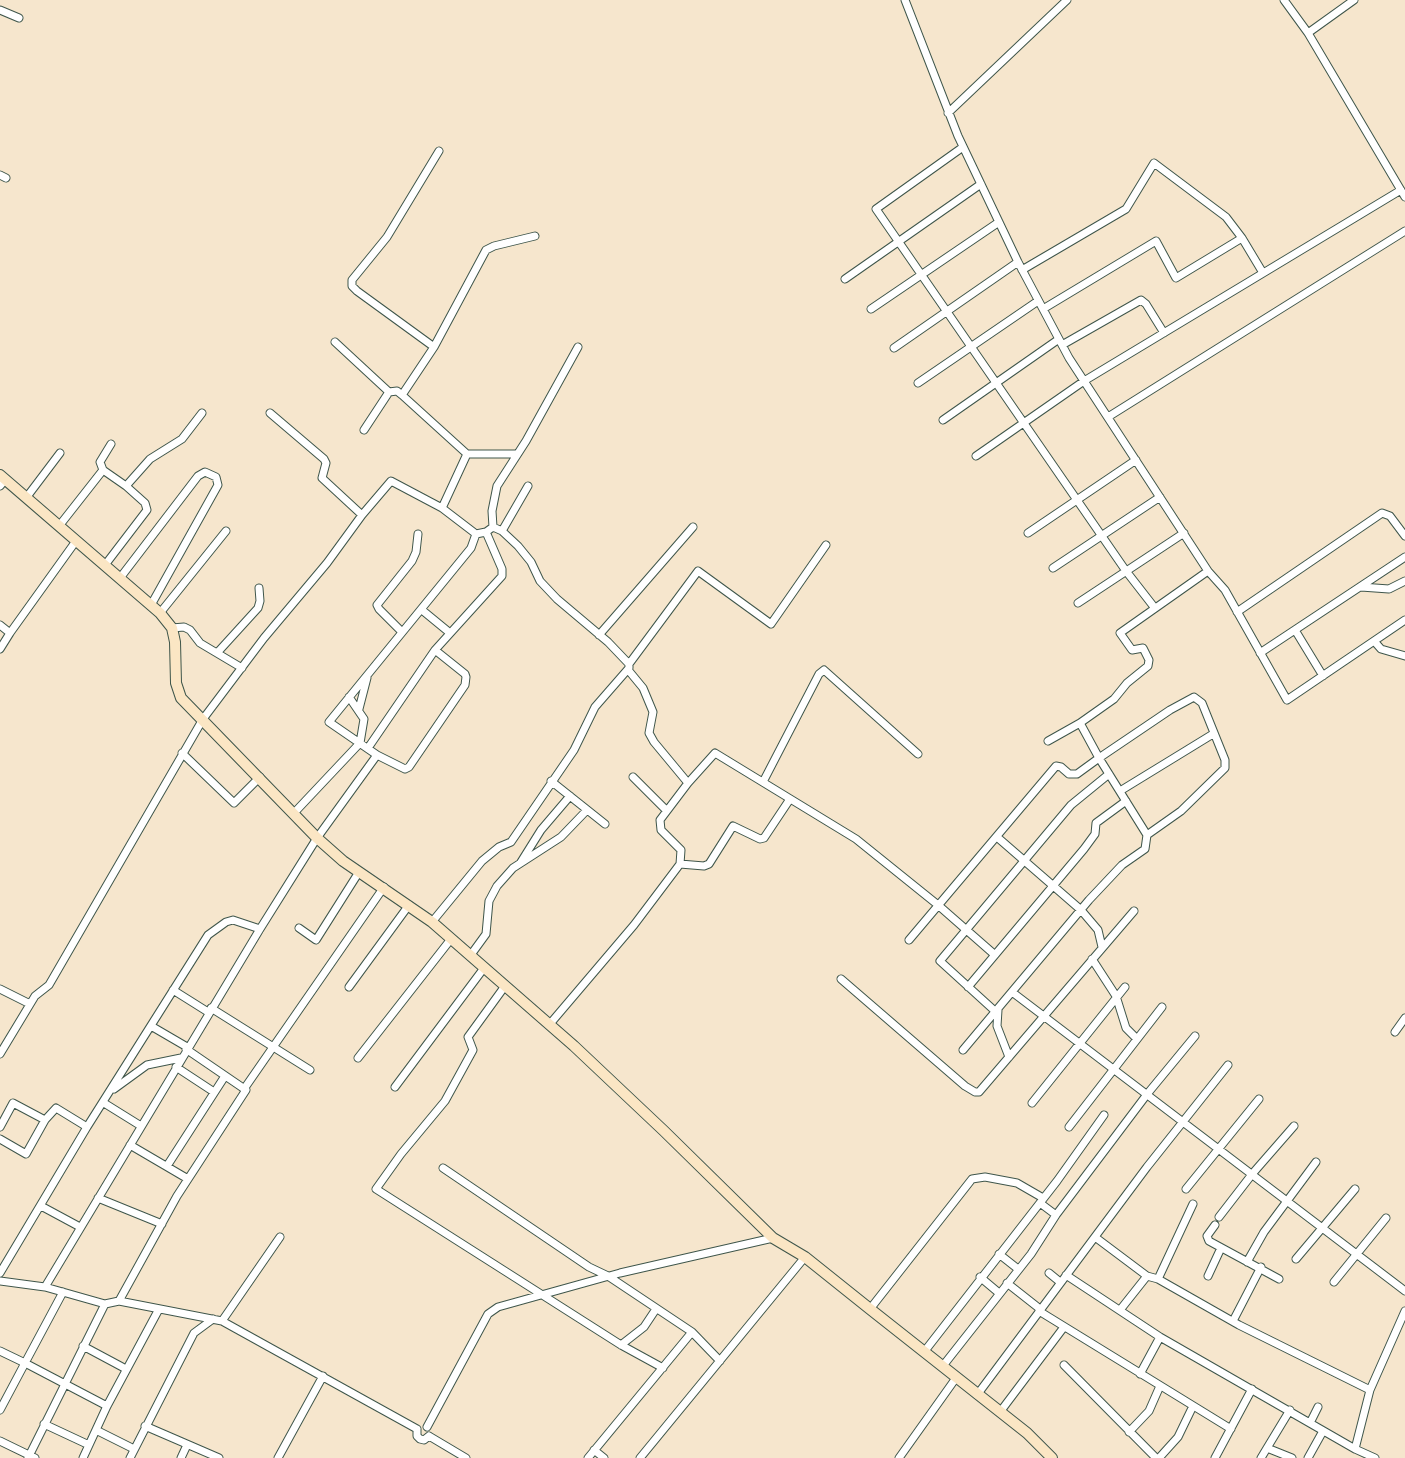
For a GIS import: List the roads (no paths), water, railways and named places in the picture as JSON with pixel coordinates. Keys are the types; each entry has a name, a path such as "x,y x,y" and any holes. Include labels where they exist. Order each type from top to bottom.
{"street":[{"path":"905,0 963,147 1018,262 1060,342 1160,498 1208,570 1225,590 1287,700 1405,620"},
{"path":"948,113 1067,0"},
{"path":"1284,0 1308,33 1405,197"},
{"path":"1308,33 1354,0"},
{"path":"0,10 19,18"},
{"path":"963,147 876,209 1126,571 1154,607"},
{"path":"434,346 357,291 352,286 352,280 387,238 439,151"},
{"path":"1022,270 1126,209 1154,162 1226,218 1242,238 1263,273"},
{"path":"845,279 981,184"},
{"path":"976,456 1084,381 1400,190"},
{"path":"872,309 999,222"},
{"path":"1108,417 1405,231"},
{"path":"402,395 434,346 486,250 494,246 535,236"},
{"path":"1043,310 1156,241 1176,278 1242,238"},
{"path":"894,348 1018,262"},
{"path":"943,420 1060,342 1141,300 1146,304 1164,333"},
{"path":"918,383 1038,301"},
{"path":"335,342 389,392"},
{"path":"494,527 492,511 497,486 526,441 578,347"},
{"path":"364,430 389,392 397,390 467,454 516,454"},
{"path":"126,486 150,459 182,438 202,413"},
{"path":"270,413 324,459 326,463 322,478 362,515"},
{"path":"105,565 146,510 146,503 103,470 100,462 112,444"},
{"path":"26,498 60,453"},
{"path":"442,508 466,460 467,454"},
{"path":"1028,533 1136,460"},
{"path":"59,526 103,470"},
{"path":"120,578 198,476 205,472 216,477 218,486 151,605"},
{"path":"2,480 26,498 160,613 172,628 175,642 176,683 181,698 260,777 317,838 343,861 384,887 432,922 549,1025 664,1131 773,1238 805,1257 1027,1433 1052,1458"},
{"path":"0,1054 30,1004 49,985 202,720 327,563 362,515 391,481 442,508 476,534 486,532 494,527"},
{"path":"502,532 528,486"},
{"path":"1053,568 1160,498"},
{"path":"1237,612 1382,513 1390,516 1405,536"},
{"path":"494,527 518,546 531,562 540,581 557,599 599,635 629,667 643,688 653,712 649,732 654,742 670,765 688,783"},
{"path":"599,635 693,527"},
{"path":"160,613 226,531"},
{"path":"368,748 435,650 503,574 486,532"},
{"path":"1078,603 1184,533"},
{"path":"401,631 379,610 377,605 412,561 416,552 418,534"},
{"path":"435,650 464,674 466,677 465,685 409,767 405,769 377,755 329,722 401,631 422,610 434,591 471,548 476,534"},
{"path":"0,649 76,541"},
{"path":"432,922 482,861 499,847 511,842 574,750 595,706 629,667 698,571 771,624 826,545"},
{"path":"1260,653 1405,557"},
{"path":"1048,741 1080,723 1114,699 1127,683 1148,666 1149,660 1142,647 1132,650 1120,633 1208,570"},
{"path":"1361,586 1389,589 1405,581"},
{"path":"217,653 258,608 260,601 259,588"},
{"path":"422,610 450,633"},
{"path":"0,625 10,633"},
{"path":"172,628 184,627 190,630 200,643 242,668"},
{"path":"1295,630 1324,676"},
{"path":"1374,642 1381,649 1405,656"},
{"path":"763,782 819,674 824,670 918,754"},
{"path":"359,709 368,674"},
{"path":"294,813 360,743 364,719 359,709 349,697"},
{"path":"909,940 1056,766 1073,775 1170,710 1194,697 1202,704 1225,760 1225,768 1181,811 1147,835"},
{"path":"963,1050 1122,864 1145,849 1147,835 1099,758 1080,723"},
{"path":"1120,791 1213,734"},
{"path":"182,753 234,803 260,777"},
{"path":"549,1025 634,925 680,864 681,850 661,830 659,825 666,810 715,754 856,839 967,929 995,955"},
{"path":"45,1287 209,1010 317,838 377,755"},
{"path":"997,1010 940,961 1071,805 1109,774"},
{"path":"633,777 666,810"},
{"path":"551,781 605,824"},
{"path":"521,862 541,830 570,796"},
{"path":"680,864 704,866 709,864 733,826 764,838 790,799"},
{"path":"968,987 1095,834 1096,823 1126,801"},
{"path":"470,956 486,934 487,909 493,893 506,876 521,862 561,838 587,810"},
{"path":"997,837 1081,910 1098,930 1102,947"},
{"path":"299,928 316,940 360,872"},
{"path":"119,1301 188,1179 246,1090 244,1089 384,887"},
{"path":"349,987 409,905"},
{"path":"841,979 975,1092 985,1087 1043,1015 1134,911"},
{"path":"0,1273 42,1206 87,1127 104,1103 208,934 233,920 260,929"},
{"path":"358,1058 451,939"},
{"path":"1092,959 1116,996 1123,1023 1137,1039"},
{"path":"395,1087 484,968"},
{"path":"504,986 468,1037 473,1050 444,1101 400,1154 376,1189 621,1345 663,1368"},
{"path":"1032,1104 1125,987"},
{"path":"0,990 30,1004"},
{"path":"173,990 310,1070"},
{"path":"1012,992 1253,1172 1405,1291"},
{"path":"1069,1127 1162,1007"},
{"path":"997,1010 997,1026 1009,1057"},
{"path":"1395,1032 1405,1018"},
{"path":"151,1026 187,1048 244,1089"},
{"path":"942,1367 1007,1284 1056,1215 1148,1093 1195,1036"},
{"path":"110,1093 147,1066 180,1058"},
{"path":"977,1394 1094,1237 1228,1065"},
{"path":"176,1066 214,1092"},
{"path":"166,1166 225,1076"},
{"path":"1186,1188 1259,1099"},
{"path":"0,1127 13,1103 45,1120"},
{"path":"104,1103 141,1126"},
{"path":"0,1140 26,1154 45,1120 56,1108 87,1127"},
{"path":"924,1352 980,1277 1042,1200 1104,1115"},
{"path":"1219,1217 1253,1172 1294,1126"},
{"path":"130,1144 188,1179"},
{"path":"1247,1262 1264,1232 1316,1162"},
{"path":"443,1168 589,1267 608,1276 692,1332 720,1361"},
{"path":"870,1309 972,1179 986,1176 1011,1181 1042,1200 1056,1215"},
{"path":"1296,1259 1355,1189"},
{"path":"98,1198 162,1224"},
{"path":"1158,1279 1193,1204"},
{"path":"42,1206 80,1228"},
{"path":"1334,1282 1386,1218"},
{"path":"1215,1225 1208,1239 1279,1278"},
{"path":"222,1321 280,1237"},
{"path":"1094,1237 1147,1276 1158,1279 1232,1322 1370,1390"},
{"path":"427,1427 488,1314 498,1307 608,1276 773,1238"},
{"path":"1208,1276 1222,1248"},
{"path":"999,1254 1018,1269"},
{"path":"640,1458 805,1257"},
{"path":"1232,1322 1261,1267"},
{"path":"1049,1272 1060,1282"},
{"path":"1066,1275 1160,1337 1373,1458"},
{"path":"1120,1310 1147,1276"},
{"path":"980,1277 999,1293"},
{"path":"0,1281 45,1287 105,1304 119,1301 222,1321 417,1430"},
{"path":"1007,1284 1064,1327 1231,1429"},
{"path":"0,1410 3,1397 25,1363 62,1292"},
{"path":"0,1441 31,1457 44,1424 105,1304"},
{"path":"83,1458 126,1368 159,1309"},
{"path":"621,1345 644,1327 656,1309"},
{"path":"1356,1449 1370,1390 1405,1311"},
{"path":"130,1458 194,1333 213,1319"},
{"path":"1000,1412 1064,1327"},
{"path":"588,1458 692,1332"},
{"path":"1140,1374 1160,1337"},
{"path":"83,1346 126,1368"},
{"path":"0,1351 107,1406"},
{"path":"1064,1365 1129,1432 1158,1458 1178,1437 1193,1406"},
{"path":"278,1458 323,1376"},
{"path":"900,1458 956,1378"},
{"path":"1129,1432 1149,1411 1160,1386"},
{"path":"1215,1458 1252,1389"},
{"path":"1310,1422 1318,1407"},
{"path":"1261,1458 1290,1410"},
{"path":"44,1424 89,1445"},
{"path":"145,1426 219,1458"},
{"path":"421,1426 427,1427 430,1430 429,1436 426,1439 420,1439 417,1436 417,1430 421,1426"},
{"path":"96,1430 134,1449"},
{"path":"1308,1458 1323,1431"},
{"path":"429,1436 466,1458"},
{"path":"181,1458 187,1445"},
{"path":"1268,1448 1292,1458"},
{"path":"594,1450 604,1458"}]}
